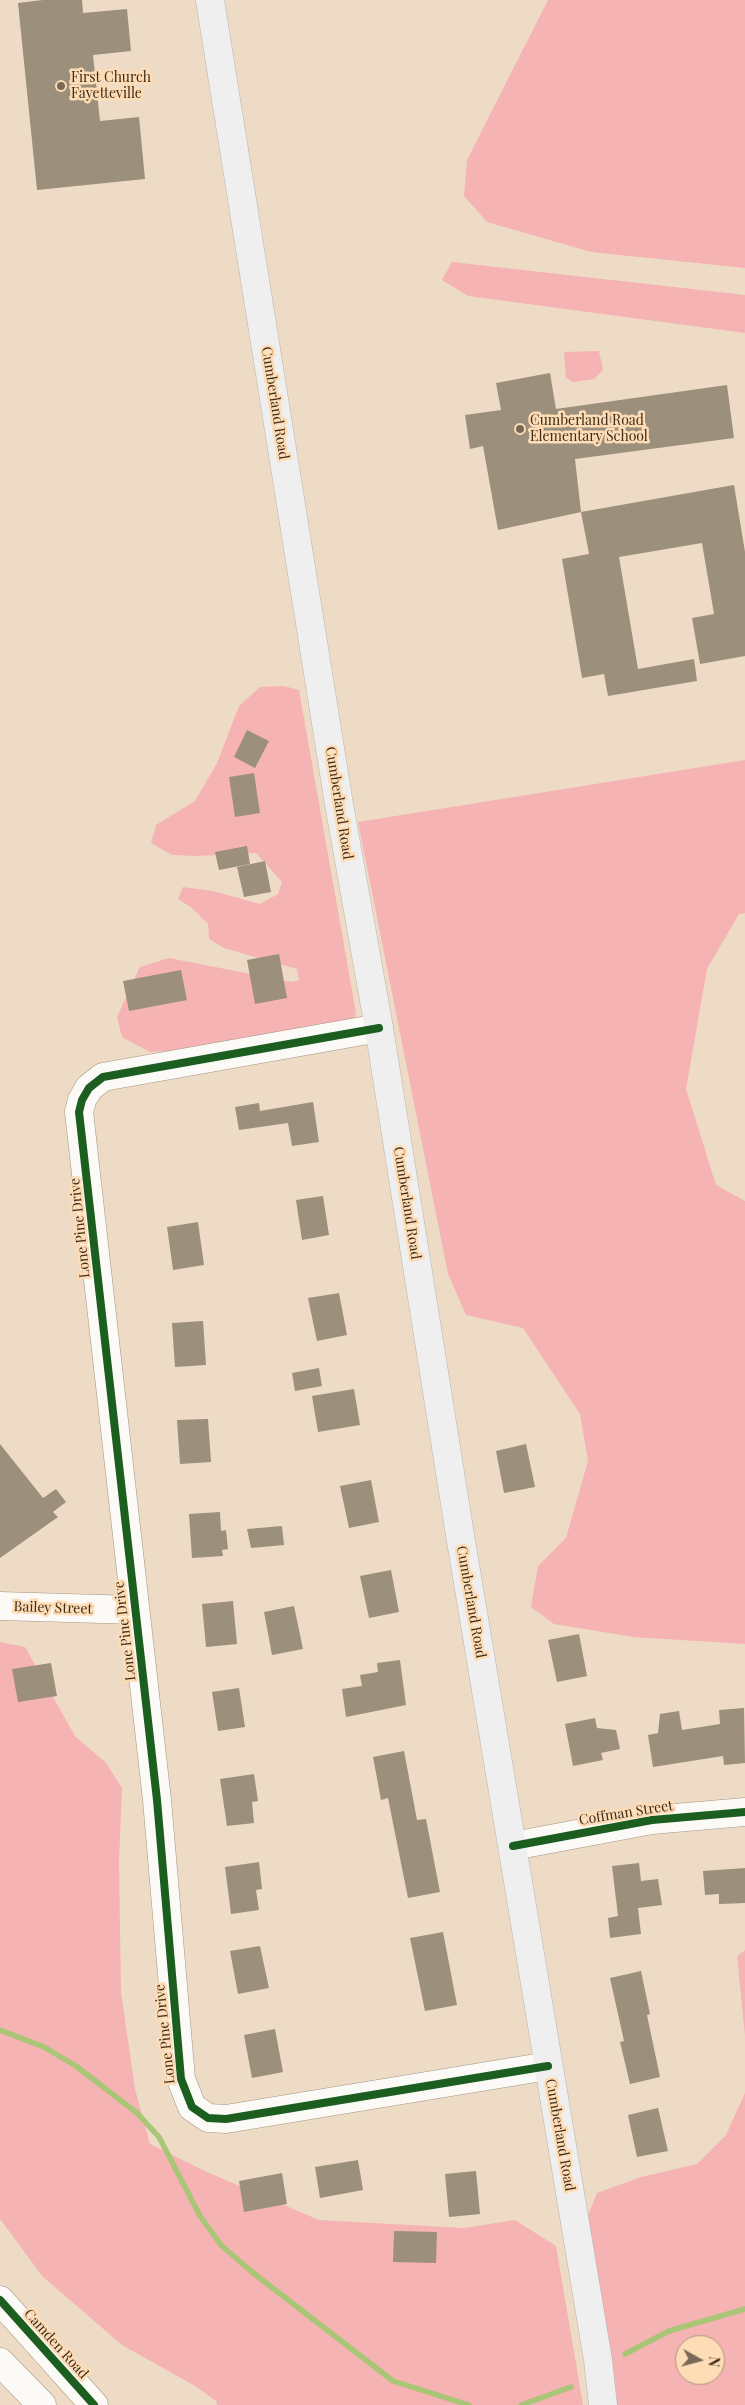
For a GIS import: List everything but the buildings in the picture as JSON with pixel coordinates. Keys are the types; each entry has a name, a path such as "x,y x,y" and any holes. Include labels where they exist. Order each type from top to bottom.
{"main road":[{"name":"Cumberland Road","path":"210,0 339,804 379,1028 460,1534 598,2360 603,2405"}],"street":[{"name":"Lone Pine Drive","path":"379,1028 103,1077 89,1088 82,1100 79,1112 157,1800 181,2079 192,2107 208,2118 226,2119 548,2066"},
{"name":"Bailey Street","path":"0,1606 135,1610"},
{"name":"Coffman Street","path":"513,1846 652,1820 745,1812"},
{"name":"Camden Road","path":"0,2300 94,2405"},
{"path":"0,2362 42,2405"}],"shaded area":[{"path":"548,0 745,0 745,268 591,252 487,222 464,196 467,160"},
{"path":"452,262 745,295 745,333 468,296 442,280"},
{"path":"599,351 603,370 594,379 573,382 566,378 564,352"},
{"path":"284,686 299,690 356,1013 353,1024 212,1049 150,1052 122,1037 117,1017 140,967 169,958 292,982 299,980 297,969 224,948 209,939 208,924 192,908 178,899 183,887 213,891 260,904 278,894 282,882 256,853 196,856 172,855 151,843 156,825 195,801 217,763 239,706 260,687"},
{"path":"745,760 745,913 739,914 707,969 686,1089 716,1185 745,1201 745,1644 633,1637 554,1624 531,1607 538,1566 566,1538 588,1461 580,1414 523,1328 466,1315 448,1274 358,822"},
{"path":"0,1642 25,1647 75,1736 106,1763 122,1788 119,1863 121,1992 135,2089 150,2144 207,2172 319,2220 464,2228 515,2220 556,2246 583,2405 217,2405 216,2401 195,2386 122,2345 43,2277 0,2219"},
{"path":"745,1950 745,2035 737,1956"},
{"path":"745,2093 745,2405 615,2405 586,2220 597,2193 641,2177 697,2164 726,2135"}],"waterway":[{"path":"0,2030 44,2047 76,2066 137,2113 159,2137 200,2216 221,2245 252,2272 393,2381 469,2405"},
{"path":"625,2354 669,2331 745,2309"},
{"path":"521,2405 571,2387"}],"cycle path":[{"path":"379,1028 103,1077 89,1088 82,1100 79,1112 157,1800 181,2079 192,2107 208,2118 226,2119 548,2066"},
{"path":"513,1846 652,1820 745,1812"},
{"path":"0,2300 94,2405"}],"place":[{"name":"First Church Fayetteville","path":"61,86"},
{"name":"Cumberland Road Elementary School","path":"520,429"}]}
